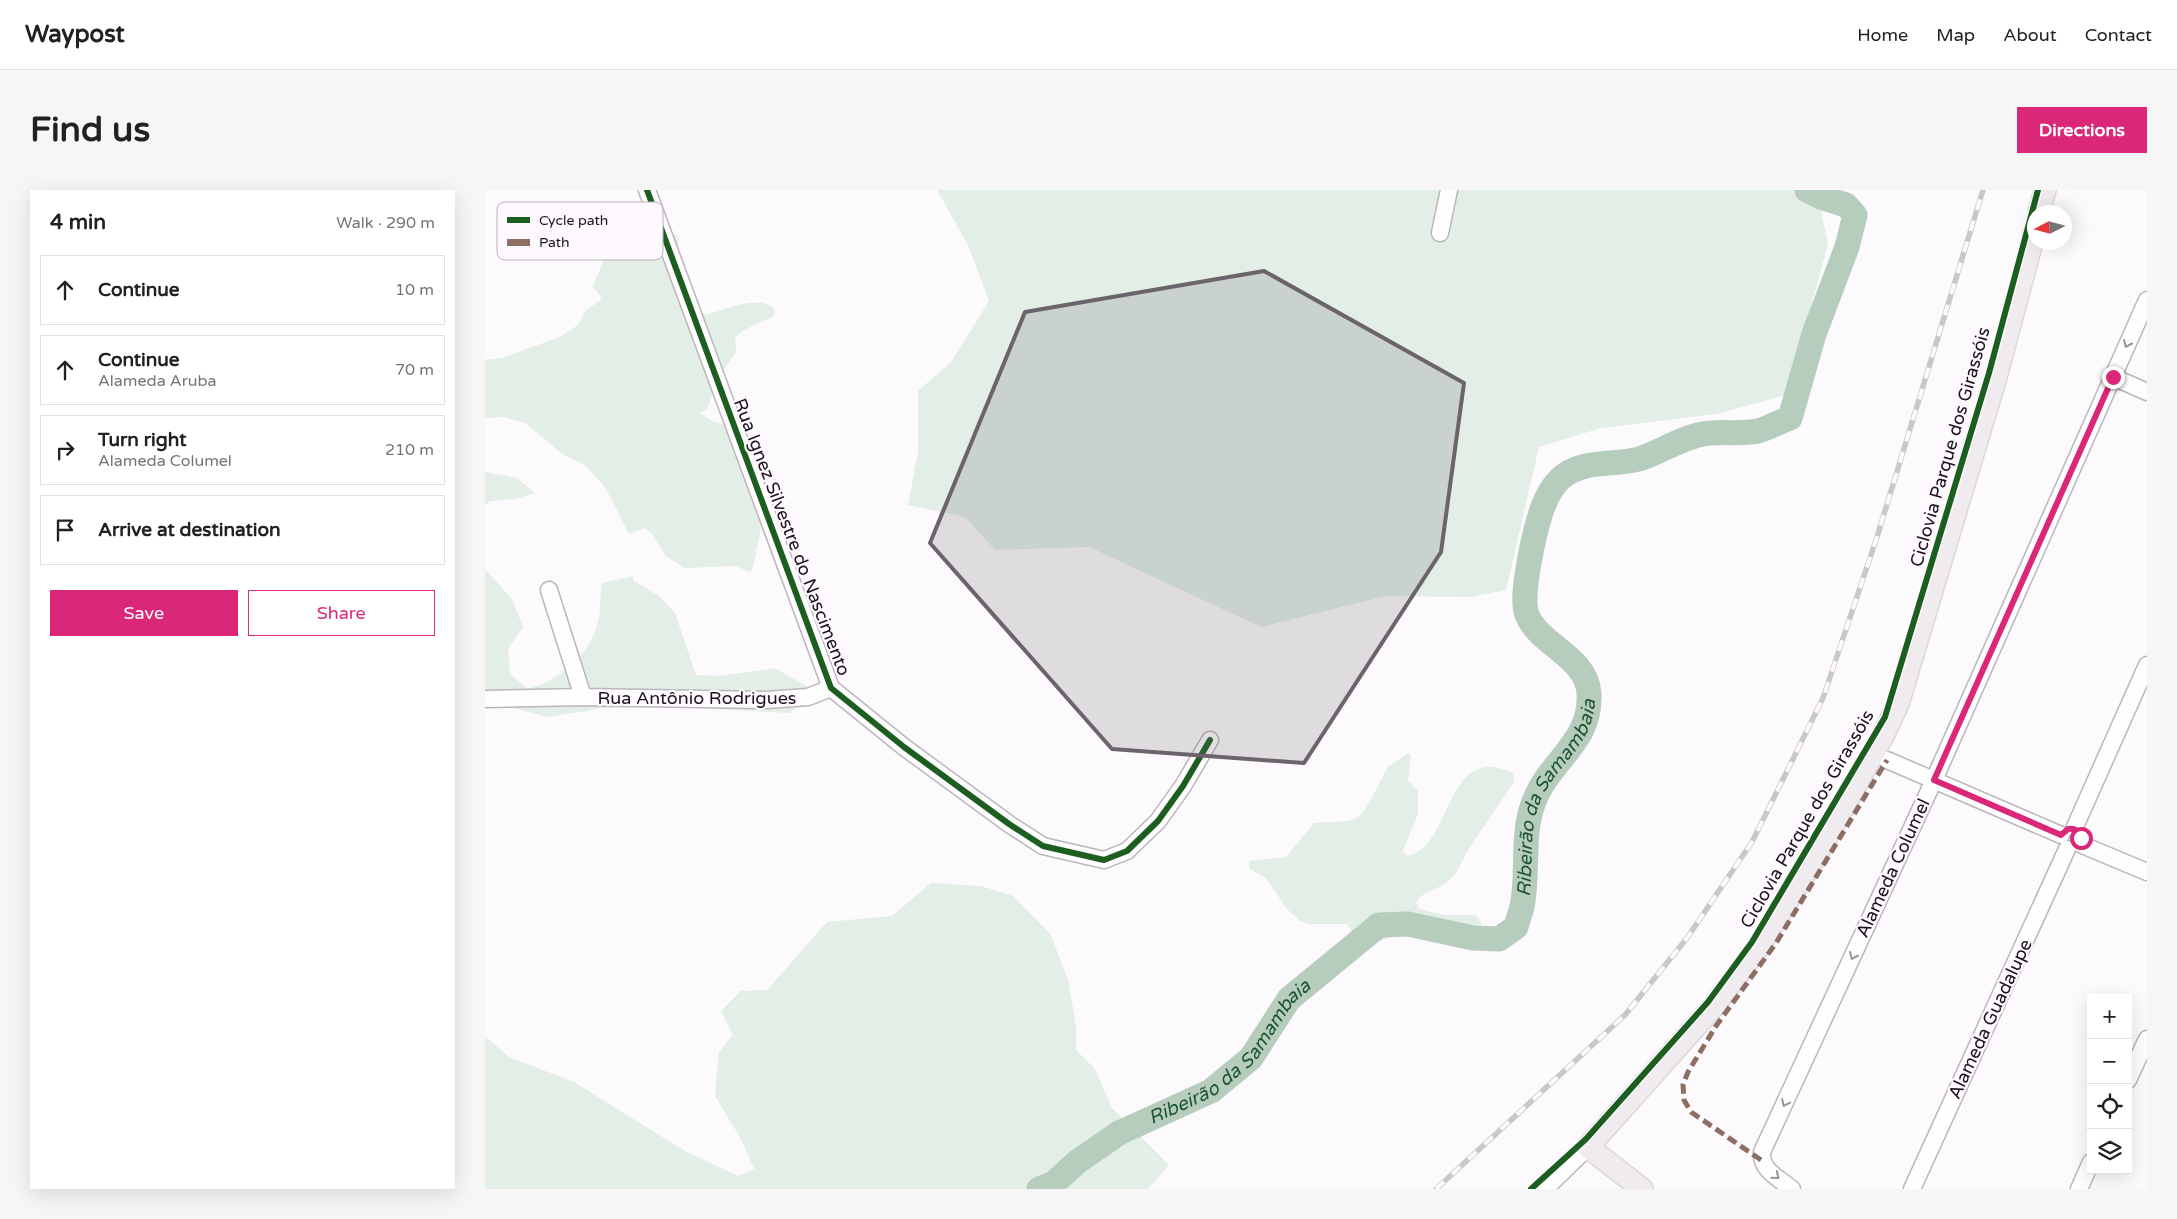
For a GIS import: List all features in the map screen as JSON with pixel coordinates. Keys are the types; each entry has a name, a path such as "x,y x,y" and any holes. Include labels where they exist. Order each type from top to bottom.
{"main road":[{"path":"2041,205 2045,190"},
{"path":"1642,1189 1588,1147 1713,1007 1758,948 1819,851 1884,734 1898,704 1996,377 2030,250"}],"street":[{"name":"Rua Ignez Silvestre do Nascimento","path":"647,190 651,202"},
{"path":"1440,233 1449,190"},
{"name":"Rua Ignez Silvestre do Nascimento","path":"663,233 831,688 903,747 1009,824 1043,846 1104,860 1127,851 1158,821 1183,786 1210,740"},
{"name":"Alameda Columel","path":"1792,1189 1765,1168 1761,1160 1762,1152 1934,780 2147,300"},
{"path":"2113,377 2147,392"},
{"name":"Rua Antônio Rodrigues","path":"549,590 583,698 766,700 808,697 831,688"},
{"name":"Alameda Guadalupe","path":"1912,1189 2071,839 2147,665"},
{"path":"485,699 583,698"},
{"path":"1887,760 2147,872"},
{"path":"2132,1071 2147,1039"},
{"path":"1545,1189 1588,1147"},
{"path":"2079,1189 2087,1171"}],"highlighted area":[{"path":"1264,271 1464,383 1441,552 1304,763 1112,749 930,543 1025,312"}],"shaded area":[{"path":"937,190 1817,190 1828,245 1786,395 1716,414 1601,428 1539,447 1506,590 1470,597 1386,596 1261,627 1089,547 995,550 965,517 908,505 918,452 918,391 951,362 989,301 968,245"},
{"path":"663,234 677,235 682,279 685,288 696,306 706,315 742,304 752,303 769,305 775,310 774,316 744,330 735,338 736,352 719,380 707,410 699,412 712,421 731,427 763,519 752,571 749,572 736,566 684,568 665,555 653,535 645,528 629,534 605,487 587,467 561,453 525,423 503,417 485,418 485,360 502,358 560,337 578,325 585,311 602,299 593,286 604,260 663,260"},
{"path":"485,472 517,478 535,493 515,499 490,501 485,505"},
{"path":"485,569 512,599 523,627 508,649 510,674 528,689 561,674 579,658 586,648 597,626 602,583 633,576 634,581 659,596 675,613 696,675 720,676 775,668 810,688 803,702 789,713 674,707 603,708 548,717 513,708 485,706"},
{"path":"1408,753 1411,757 1408,781 1418,791 1418,814 1403,851 1407,856 1422,849 1434,835 1461,783 1474,771 1490,767 1513,773 1514,782 1468,850 1456,873 1445,884 1421,896 1416,902 1419,909 1443,915 1476,915 1480,920 1482,929 1463,934 1414,931 1381,941 1367,943 1356,939 1347,924 1308,924 1299,920 1287,909 1266,878 1249,869 1249,861 1286,857 1314,823 1348,821 1357,818 1366,808 1388,767"},
{"path":"931,883 981,886 1013,896 1051,935 1069,983 1076,1027 1076,1050 1095,1069 1112,1108 1169,1165 1148,1189 485,1189 485,1036 509,1057 574,1082 685,1151 738,1176 754,1169 741,1139 715,1096 719,1052 733,1035 721,1011 741,991 767,990 827,922 892,916"}],"waterway":[{"name":"Ribeirão da Samambaia","path":"1039,1189 1054,1183 1077,1162 1119,1133 1211,1091 1251,1058 1289,999 1379,925 1408,924 1473,938 1499,939 1516,927 1523,901 1527,828 1533,804 1540,789 1577,739 1584,725 1588,710 1589,693 1586,680 1580,670 1533,626 1525,608 1525,590 1529,562 1541,511 1554,486 1560,479 1577,468 1639,459 1698,435 1758,431 1790,418 1814,334 1847,247 1855,215 1846,205 1821,197 1807,190"}],"railway":[{"path":"1436,1189 1625,1015 1687,938 1752,842 1823,698 1877,537 1983,190"}],"marked path":[{"path":"1761,1160 1691,1112 1684,1100 1683,1085 1688,1072 1716,1026 1776,943 1887,760"}],"cycle path":[{"path":"647,190 651,202"},
{"name":"Ciclovia Parque dos Girassóis","path":"1531,1189 1586,1139 1708,1002 1752,942 1885,717 1989,373 2038,190"},
{"path":"663,233 831,688 904,747 1009,824 1043,846 1104,860 1127,851 1158,821 1183,786 1210,740"}],"route":[{"path":"2081,838 2077,830 2071,828 2062,832 2061,835 1934,780 2113,377"}]}
